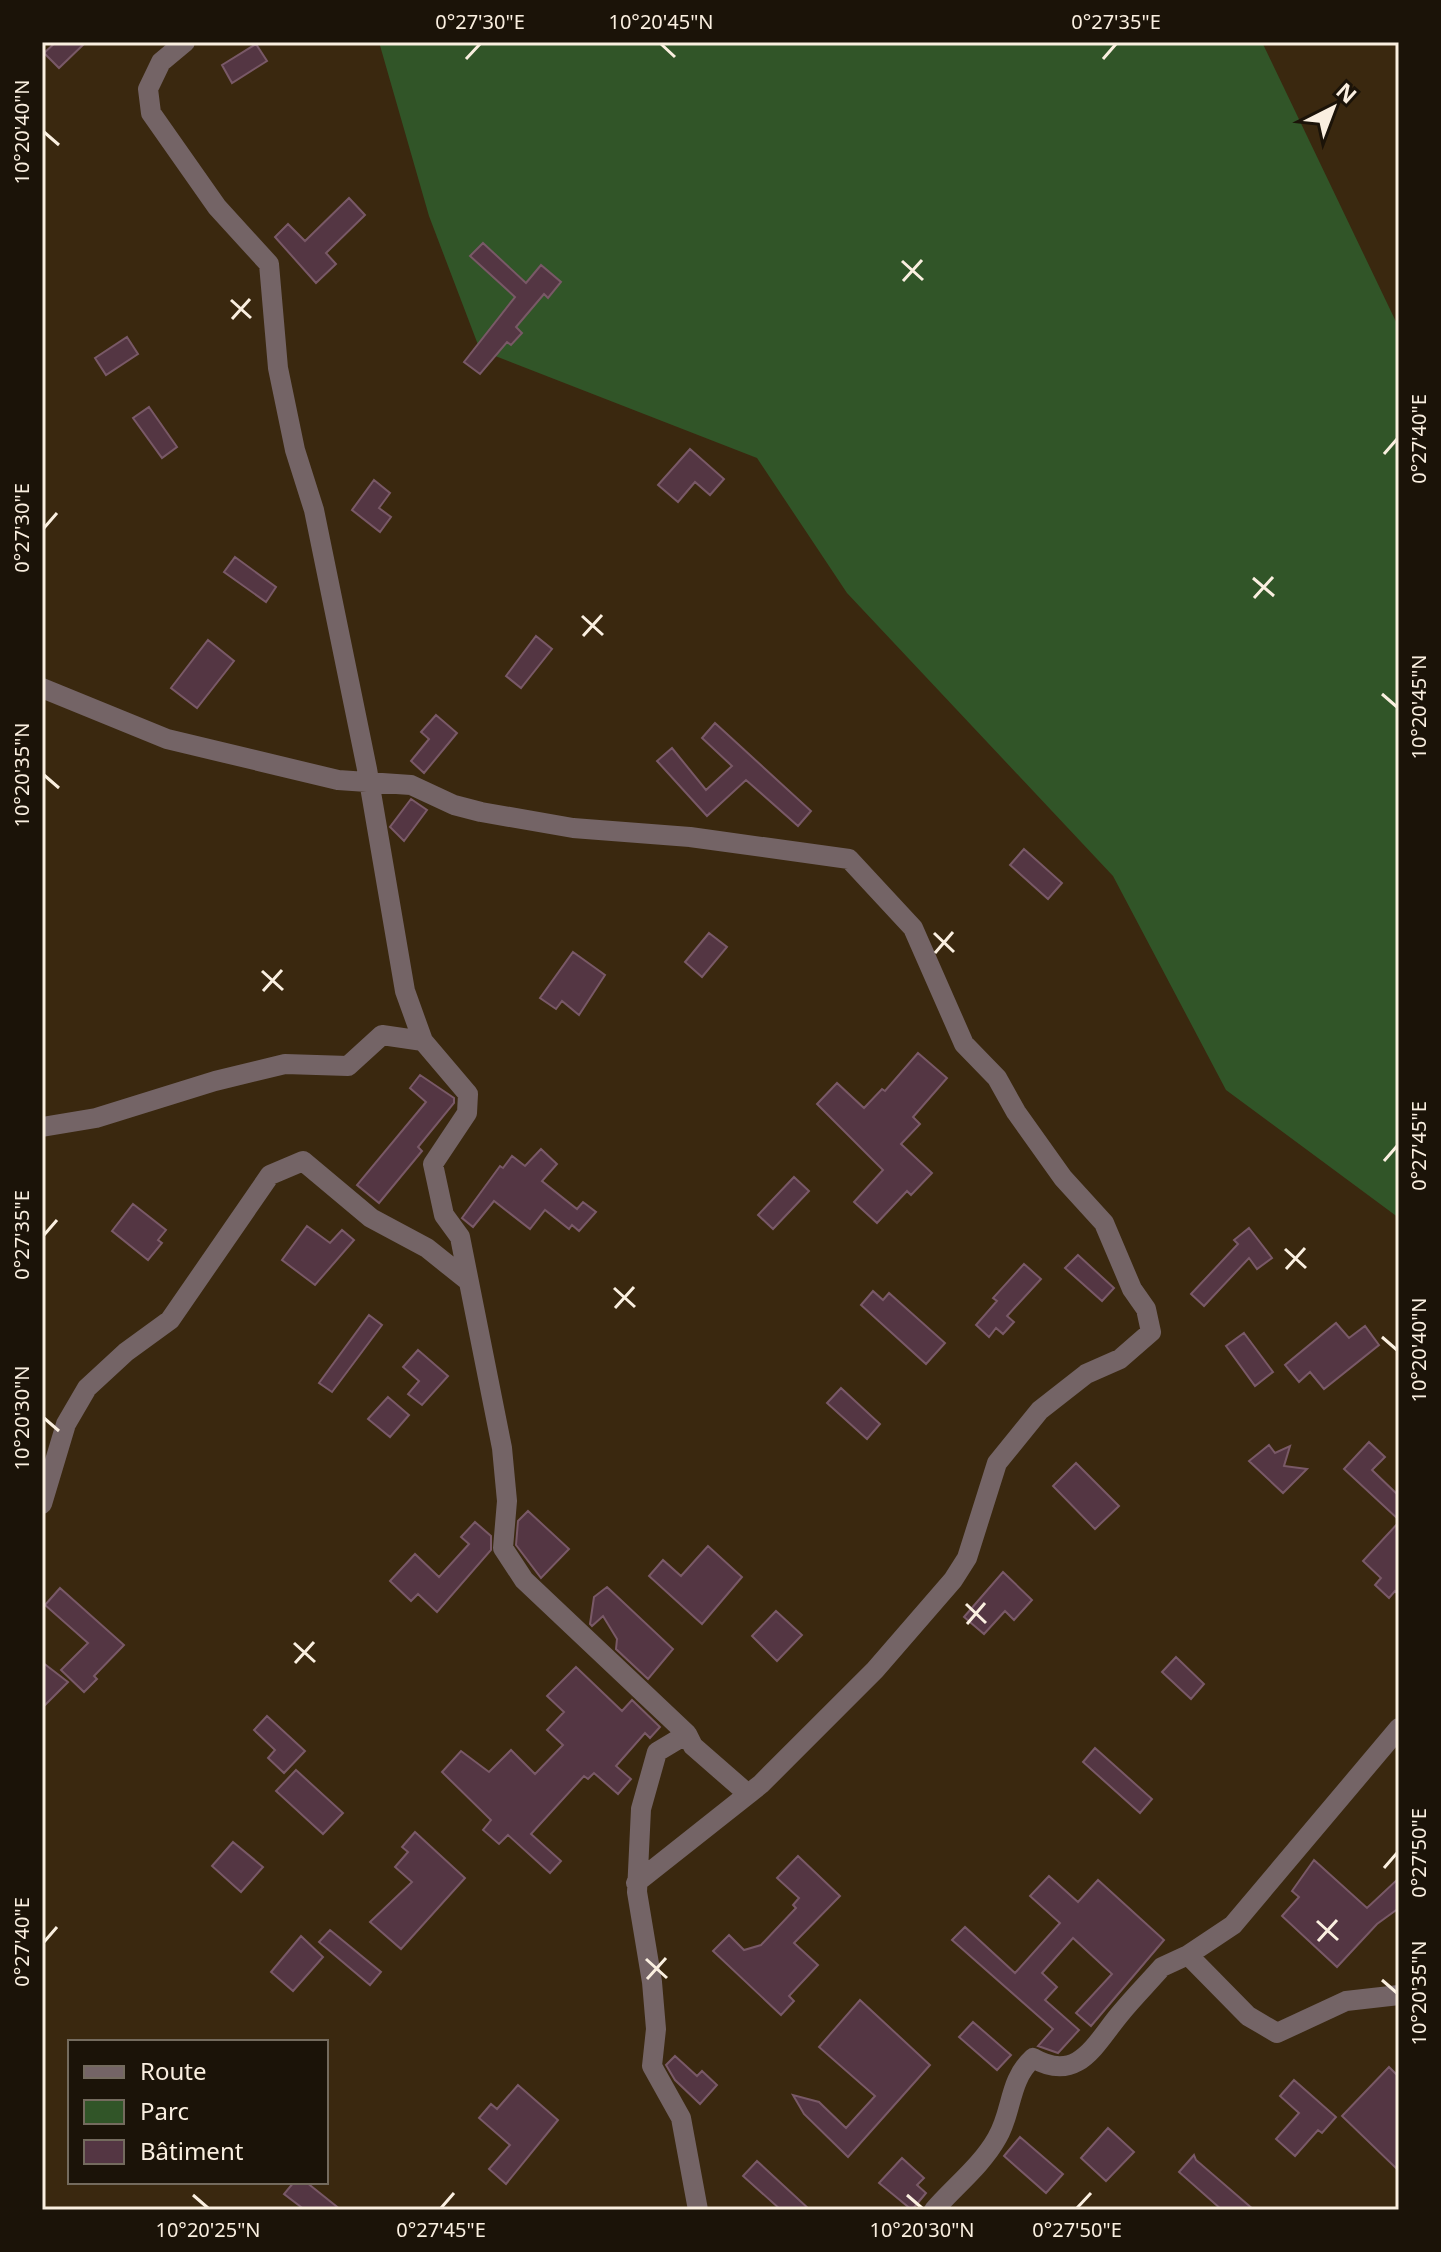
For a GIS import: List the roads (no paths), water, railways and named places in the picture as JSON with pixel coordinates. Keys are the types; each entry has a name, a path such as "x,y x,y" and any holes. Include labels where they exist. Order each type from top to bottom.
{"street":[{"path":"185,42 161,62 148,89 151,113 217,207 269,264 278,368 295,450 314,510 369,782 405,991 423,1041 468,1094 467,1113 433,1164 444,1215 460,1237 502,1448 507,1501 503,1548 524,1580 687,1734 693,1746 748,1794"},
{"path":"42,688 167,739 338,780 411,785 454,805 481,812 573,828 690,837 849,859 918,936 964,1044 997,1078 1016,1112 1063,1178 1104,1223 1132,1289 1146,1309 1151,1332 1120,1359 1086,1374 1040,1410 997,1463 975,1538 953,1580 875,1670 748,1794 636,1883"},
{"path":"338,780 375,818"},
{"path":"42,1127 96,1118 215,1081 285,1064 348,1066 382,1035 423,1041"},
{"path":"42,1504 66,1424 87,1388 126,1352 170,1320 270,1175 303,1161 371,1218 427,1248 467,1280"},
{"path":"934,2210 1000,2134 1010,2095 1023,2068 1033,2058 1048,2067 1065,2067 1084,2057 1162,1967 1188,1955 1233,1925 1399,1728"},
{"path":"687,1734 657,1752 641,1809 636,1883 652,1982 656,2029 652,2066 681,2118 698,2210"},
{"path":"1188,1955 1248,2016 1277,2033 1346,2001 1399,1995"}]}
